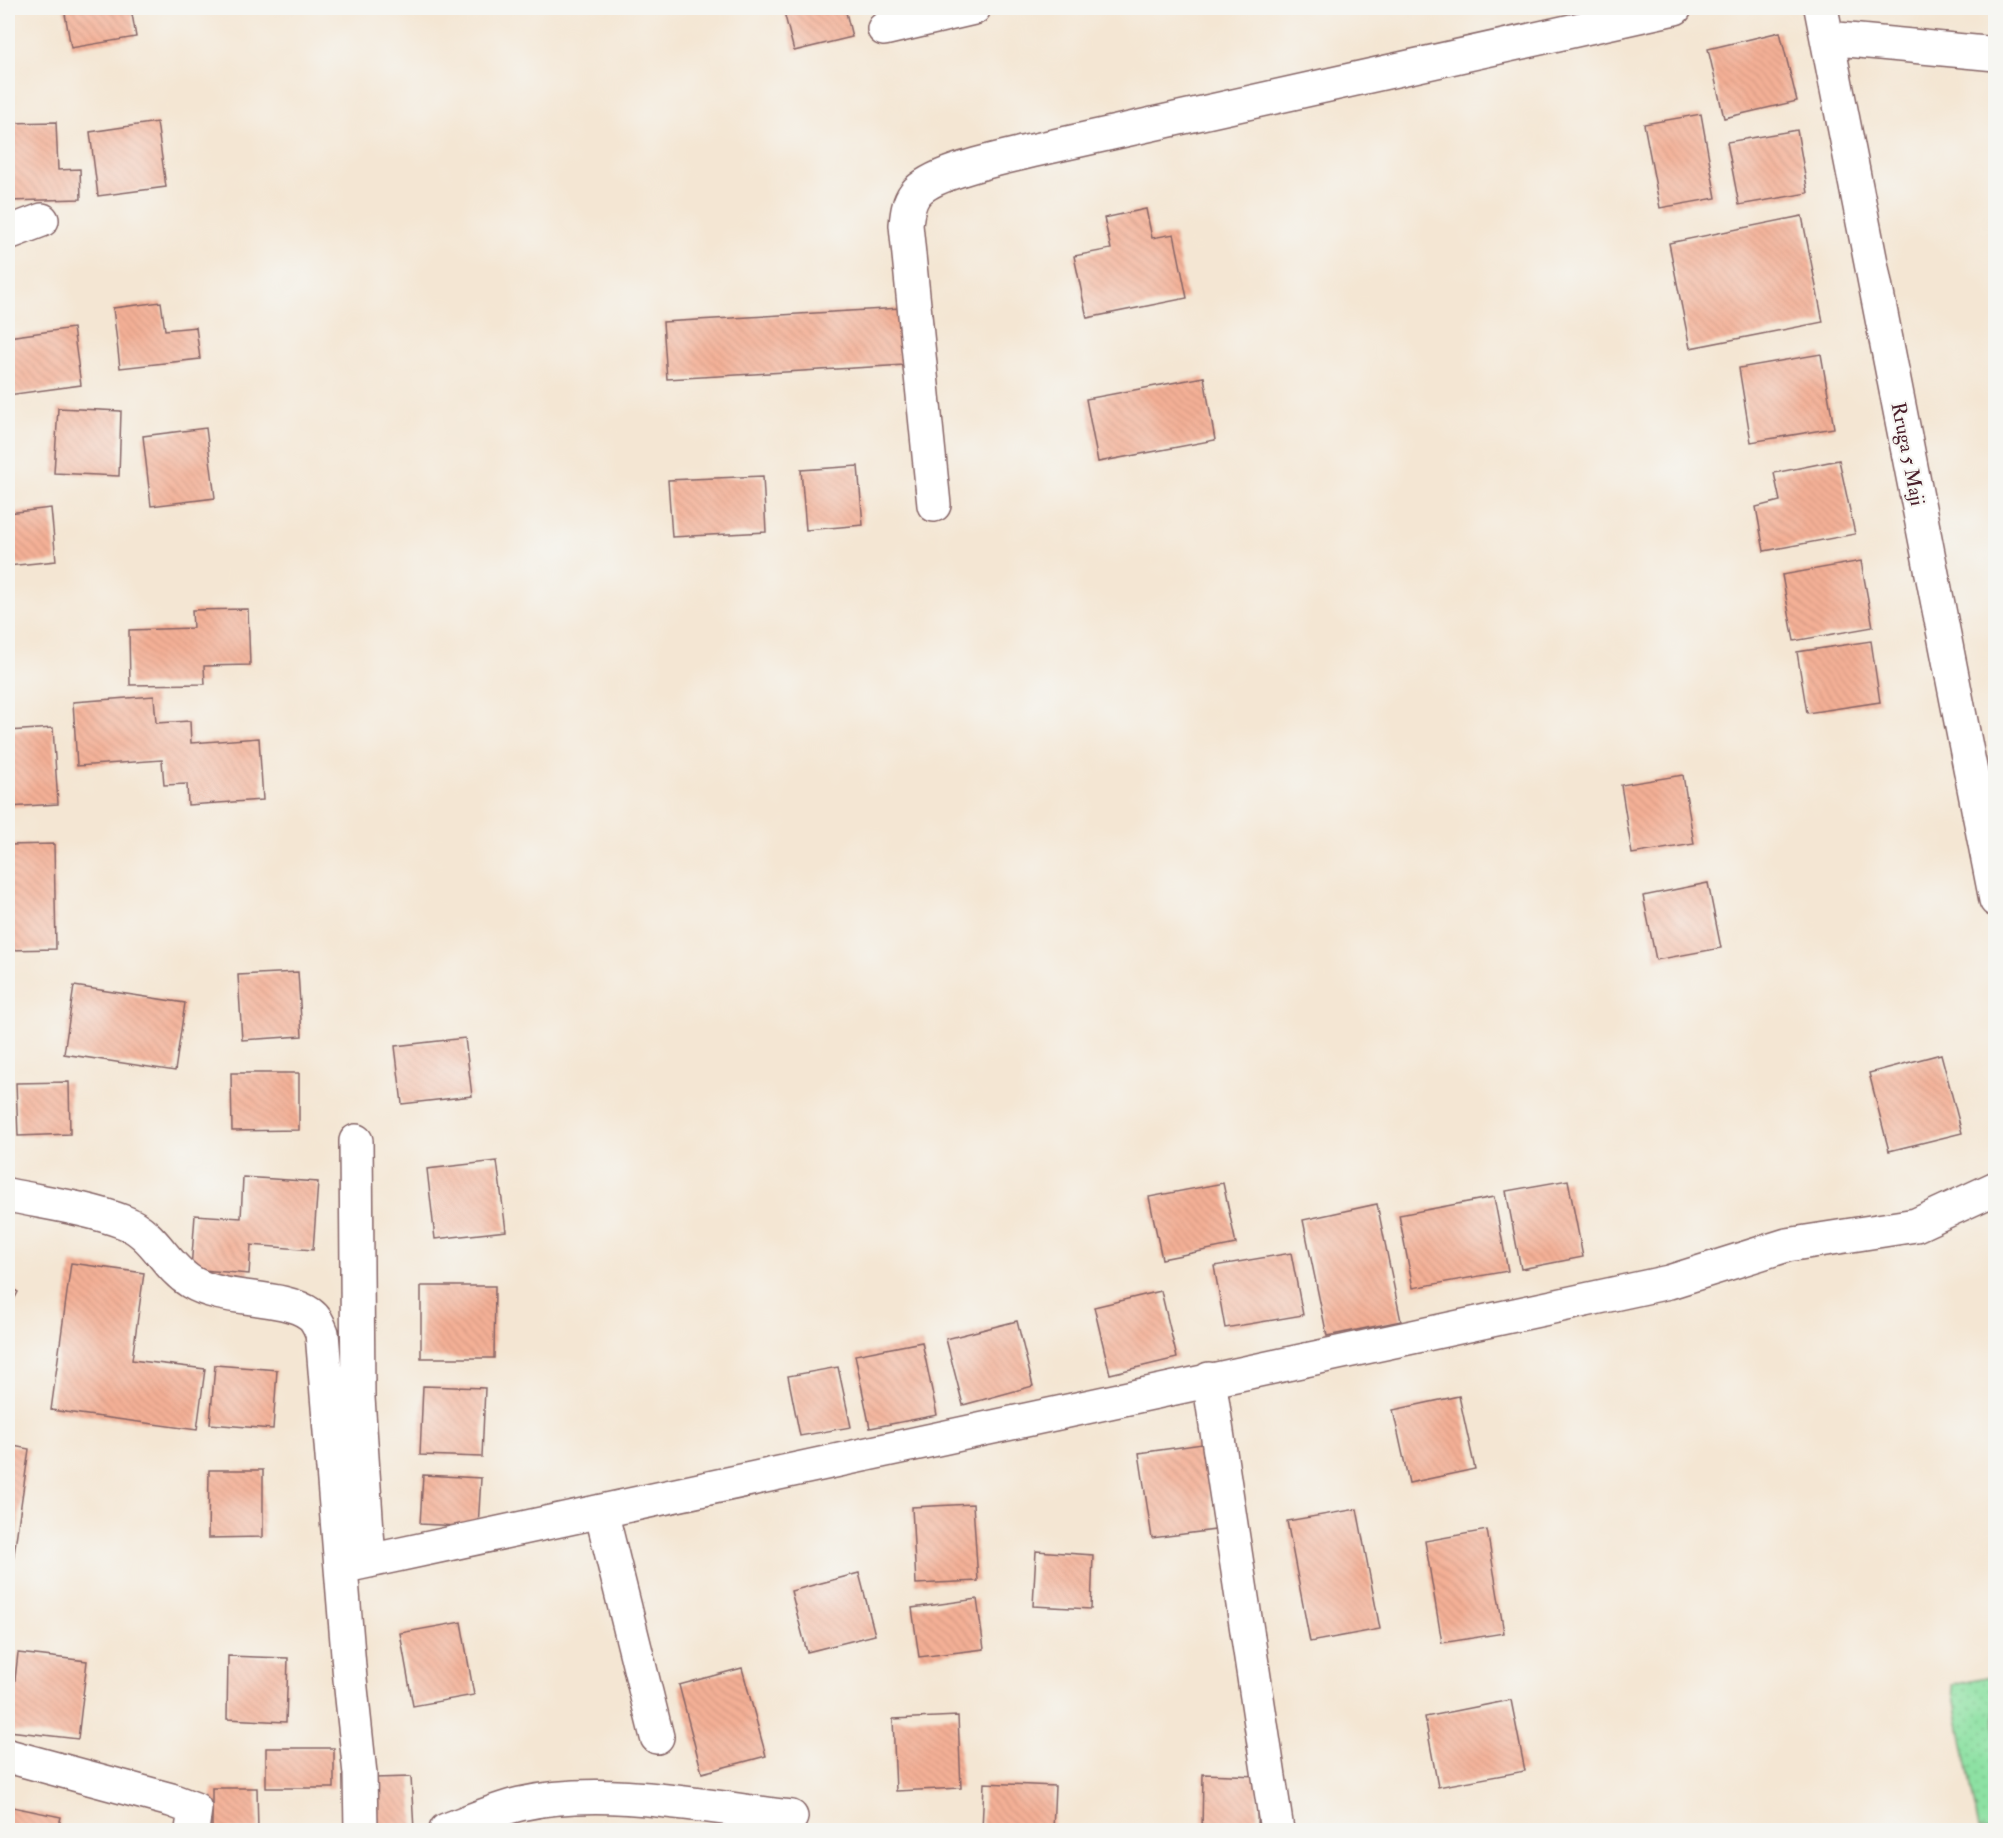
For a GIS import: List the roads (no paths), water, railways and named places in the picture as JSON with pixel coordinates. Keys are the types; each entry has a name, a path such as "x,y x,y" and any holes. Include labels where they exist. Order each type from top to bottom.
{"street":[{"path":"884,29 974,8"},
{"path":"934,505 906,225 910,203 914,194 921,188 954,172 1031,151 1675,8"},
{"path":"1824,23 1995,54"},
{"name":"Rruga 5 Maji","path":"1824,23 1995,900"},
{"path":"8,233 42,220"},
{"path":"356,1141 358,1398 355,1564 361,1830"},
{"path":"355,1564 1669,1282 1787,1245 1916,1225 1995,1188"},
{"path":"8,1195 126,1222 146,1234 174,1266 192,1282 215,1291 292,1306 312,1316 322,1333 355,1564"},
{"path":"1209,1379 1277,1830"},
{"path":"601,1511 657,1737"},
{"path":"8,1756 171,1800 195,1809 192,1830"},
{"path":"446,1830 519,1804 587,1797 631,1798 790,1817"}]}
